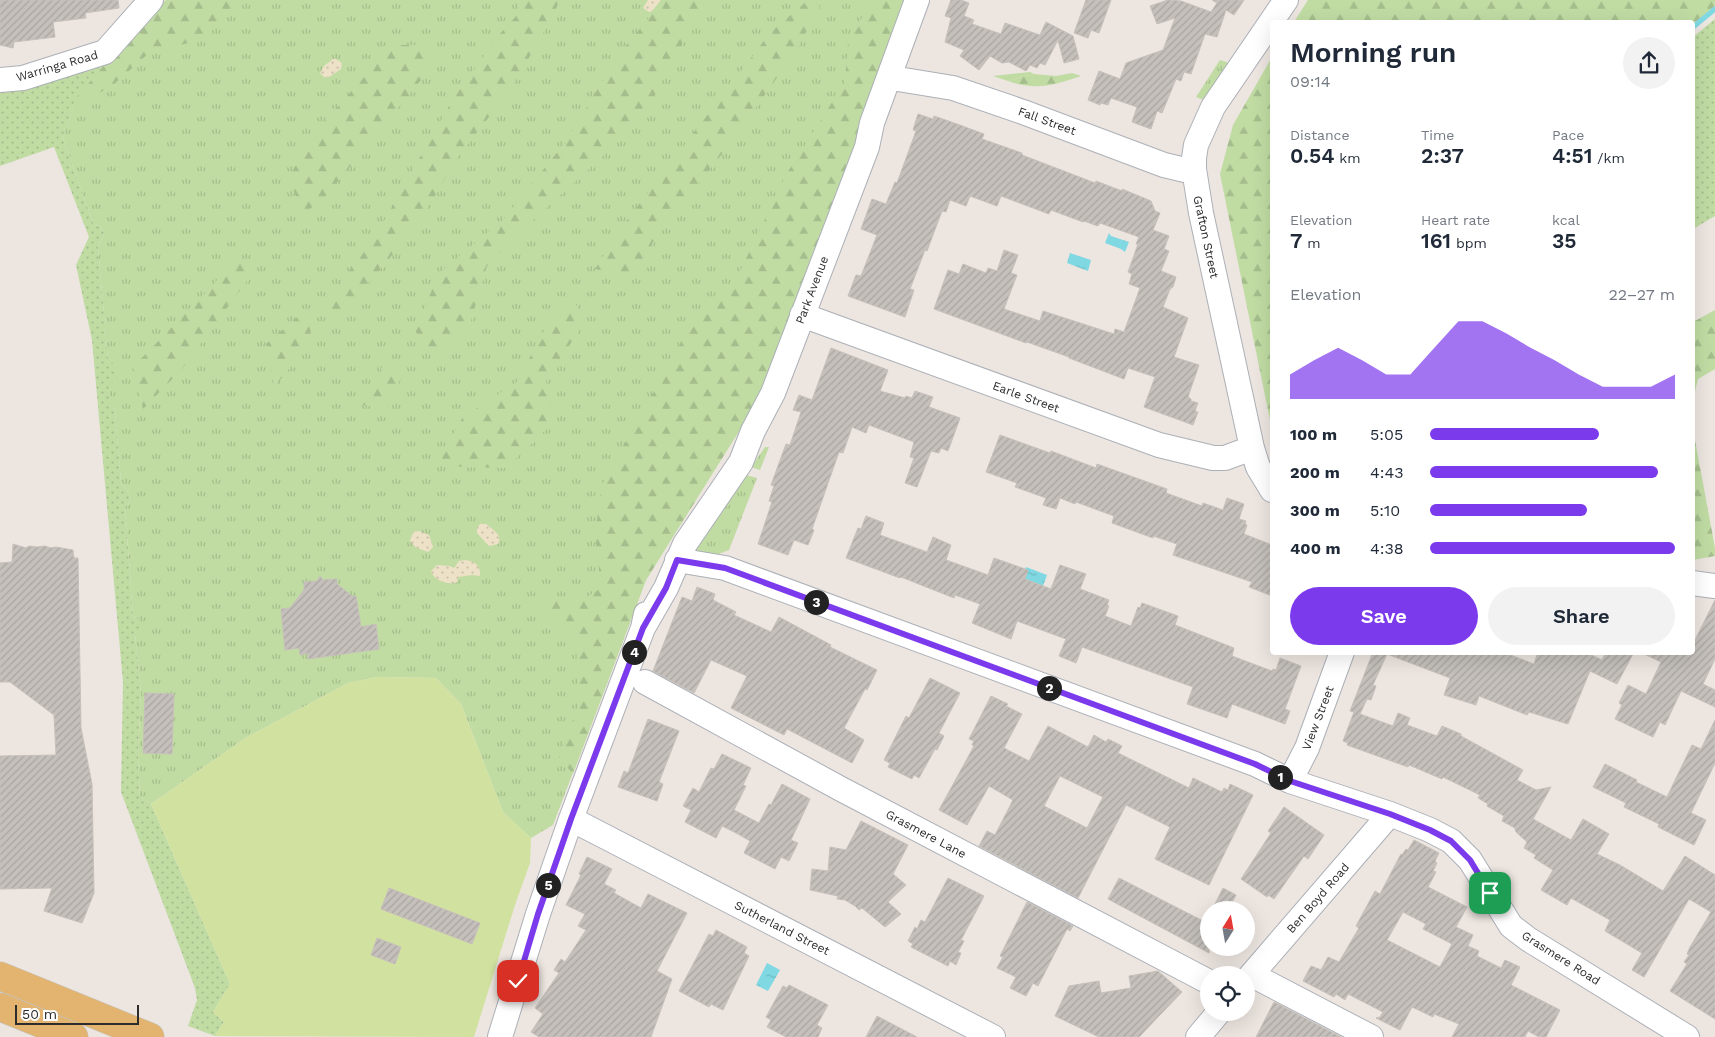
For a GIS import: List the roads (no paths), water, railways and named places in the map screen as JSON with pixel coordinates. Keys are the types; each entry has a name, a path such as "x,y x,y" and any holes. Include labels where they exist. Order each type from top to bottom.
{"main road":[{"path":"0,976 150,1037"},
{"path":"0,1007 71,1036 80,1009"}],"street":[{"name":"Warringa Road","path":"0,80 23,78 105,52 151,0"},
{"name":"Park Avenue","path":"867,147 872,122 917,0"},
{"name":"Park Avenue","path":"643,628 666,588 685,544 740,462 773,394 867,147 883,118 929,0"},
{"name":"Grafton Street","path":"1272,20 1286,0"},
{"name":"Grafton Street","path":"1270,24 1209,114 1196,145 1194,169 1201,213 1252,448 1258,467 1270,487"},
{"name":"Fall Street","path":"898,80 953,88 1164,165 1185,170 1194,169"},
{"name":"Earle Street","path":"802,315 1159,445 1213,458 1225,458 1252,448"},
{"name":"Park Avenue","path":"500,1037 538,914 571,819 643,628 652,589 667,551 734,462 753,432"},
{"name":"Grasmere Road","path":"677,560 725,568 1255,764 1290,781 1390,814 1430,830 1451,841 1470,860 1511,926 1528,939 1687,1037"},
{"path":"1695,583 1715,586"},
{"name":"View Street","path":"1290,781 1308,748 1341,655"},
{"name":"Grasmere Lane","path":"645,682 841,789 1200,977"},
{"name":"Ben Boyd Road","path":"1255,971 1390,814"},
{"name":"Sutherland Street","path":"571,819 992,1037"},
{"path":"1255,981 1371,1037"},
{"path":"1198,1037 1211,1021"}],"water":[{"path":"1109,233 1111,236 1129,242 1125,252 1105,243"},
{"path":"1070,253 1091,260 1088,271 1067,263"},
{"path":"1026,567 1047,575 1043,586 1022,578"},
{"path":"767,963 780,970 768,991 756,985"}],"waterway":[{"path":"1695,26 1715,9"}]}
